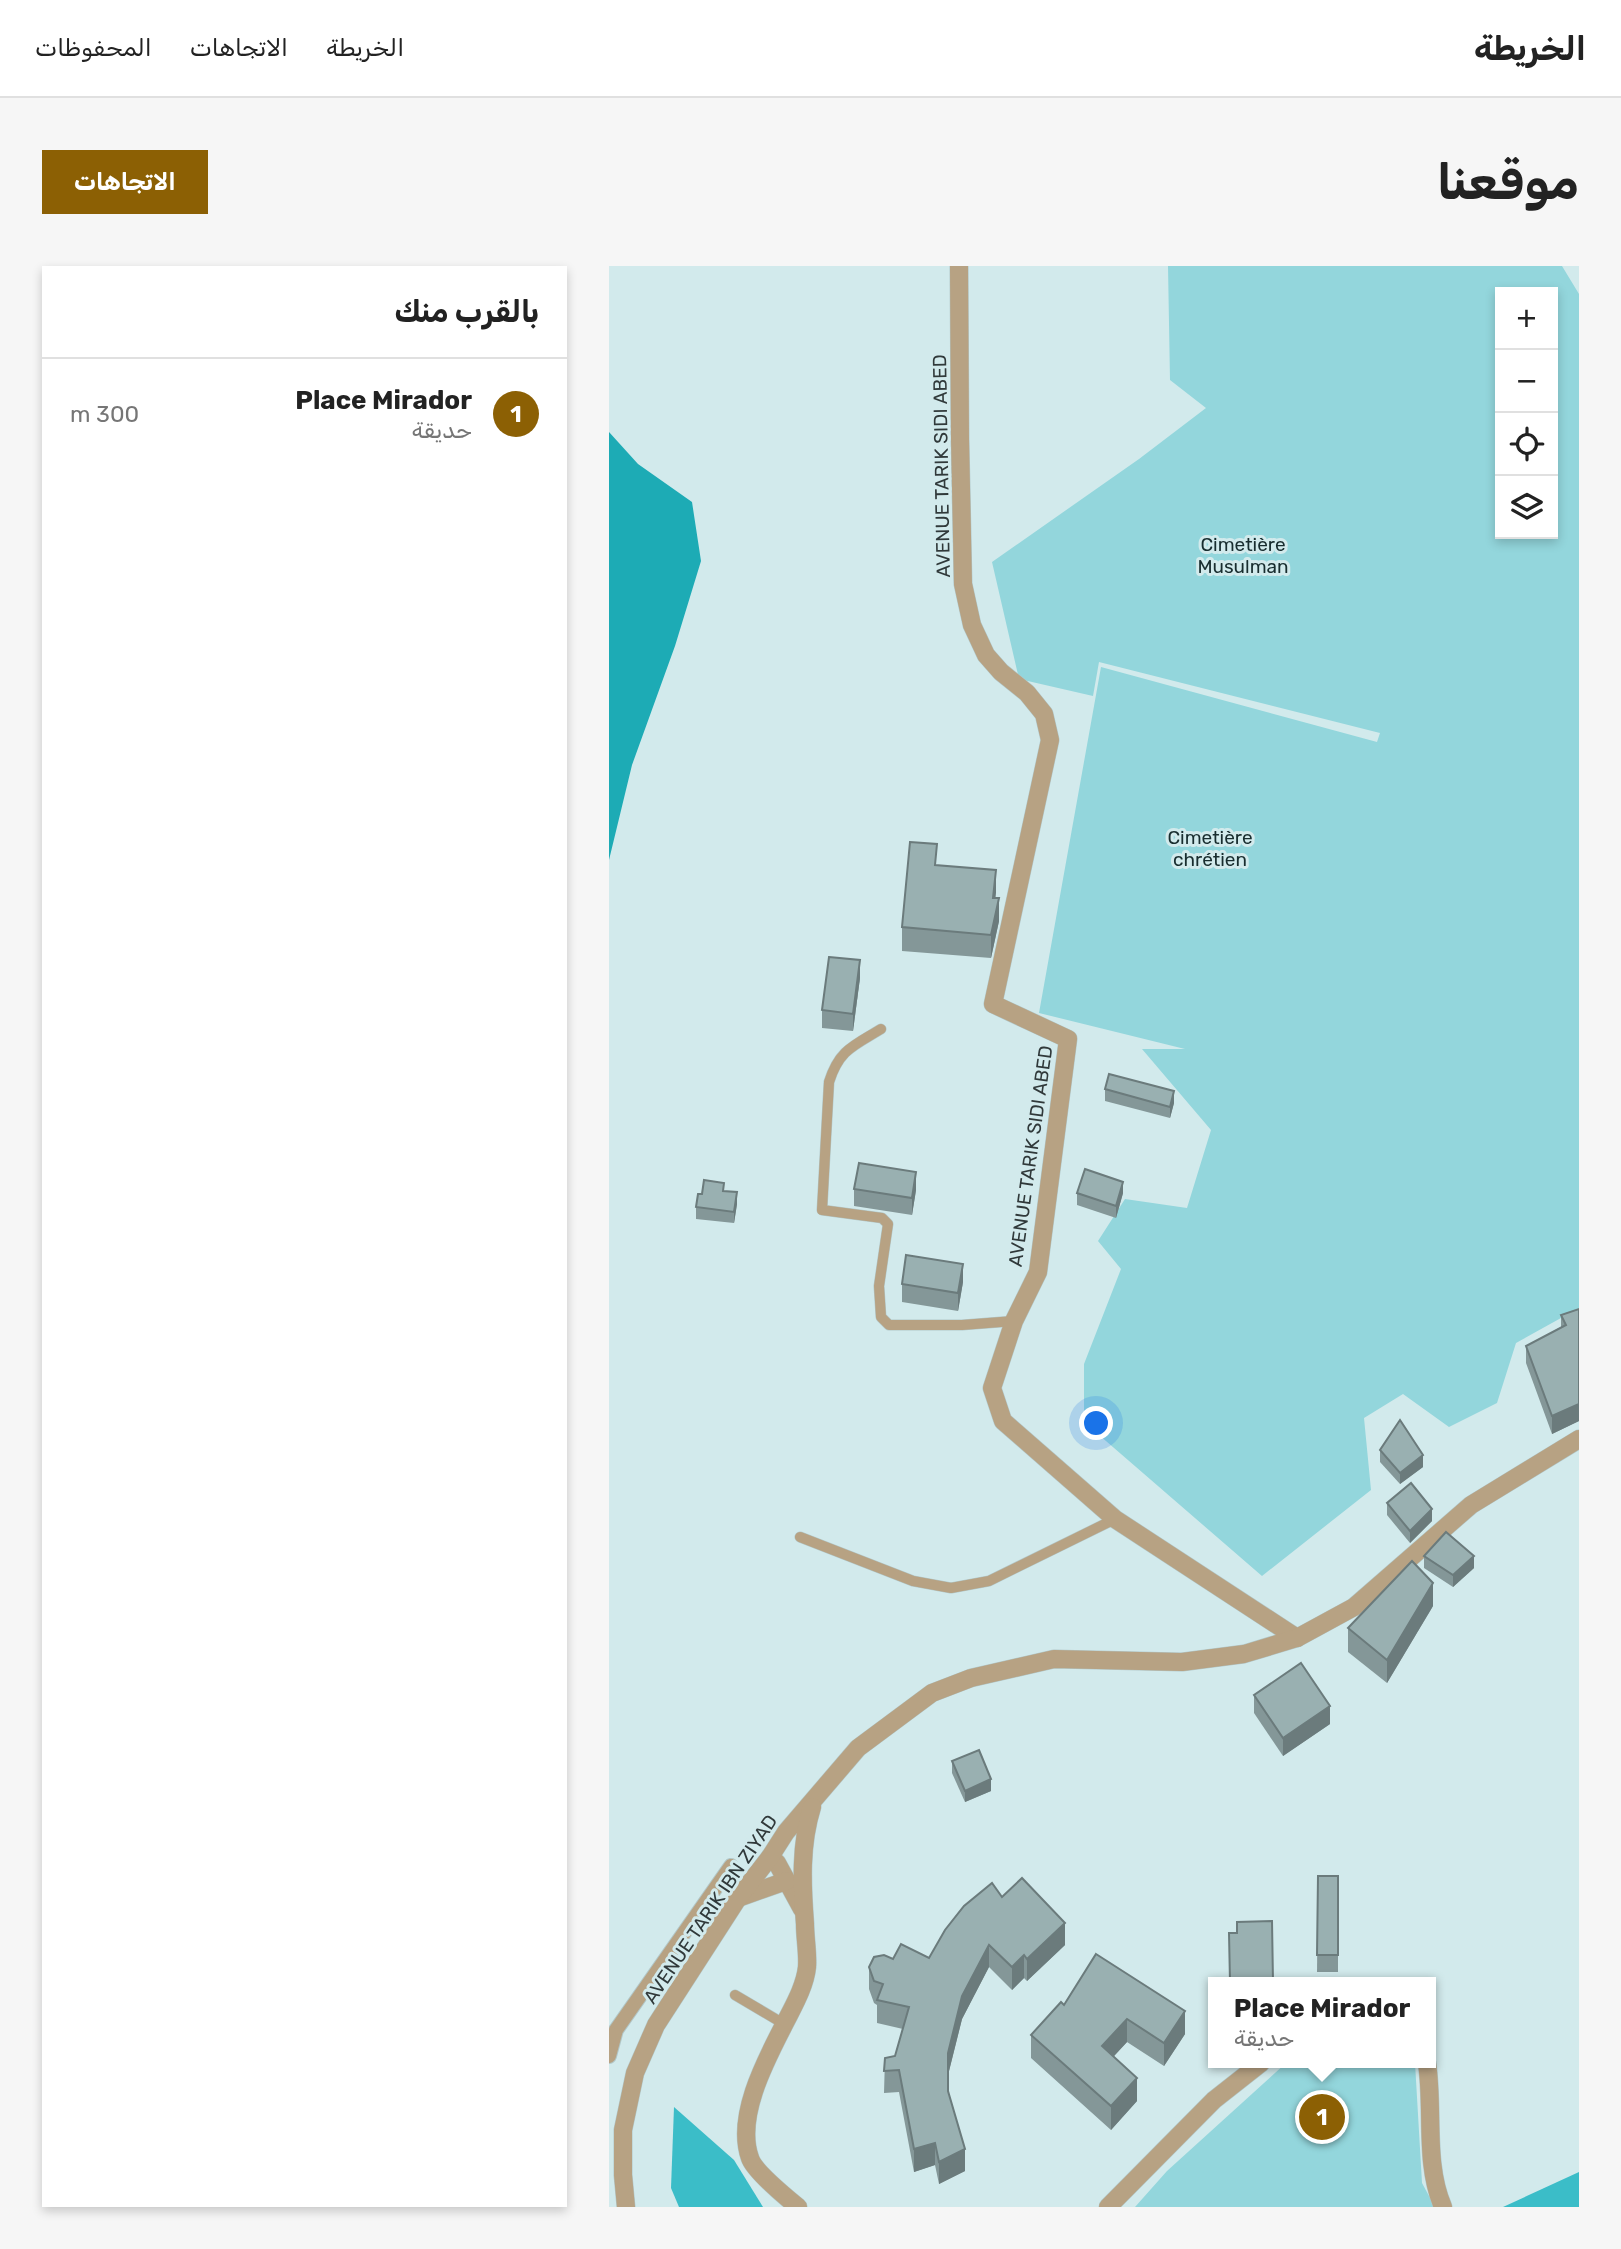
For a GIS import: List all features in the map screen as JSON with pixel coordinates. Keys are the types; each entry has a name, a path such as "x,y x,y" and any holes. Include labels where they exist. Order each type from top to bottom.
{"street":[{"name":"AVENUE TARIK SIDI ABED","path":"959,266 963,584 972,625 986,655 1001,672 1027,693 1044,714 1050,740 993,1004 1068,1039 1038,1272 1014,1321 992,1388 1003,1421 1115,1519 1297,1638"},
{"name":"AVENUE TARIK IBN ZIYAD","path":"626,2207 623,2130 635,2073 656,2025 738,1898 786,1832 858,1748 932,1693 971,1678 1054,1659 1182,1661 1232,1656 1297,1638 1354,1607 1471,1506 1579,1439"},
{"path":"798,2207 783,2196 750,2160 745,2130 754,2090 800,1993 807,1967 803,1857 806,1825 814,1800"},
{"path":"786,1832 803,1857"},
{"path":"770,1857 777,1863 804,1912"},
{"path":"609,2056 615,2031 731,1866"},
{"path":"738,1898 786,1881"},
{"path":"1108,2207 1214,2100 1255,2068"},
{"path":"1428,2068 1436,2192 1443,2207"}],"lane":[{"path":"881,1029 849,1048 834,1064 829,1082 822,1210 882,1218 888,1224 880,1286 881,1317 889,1325 962,1325 1014,1321"},
{"path":"800,1537 913,1580 951,1588 989,1581 1115,1519"},
{"path":"735,1995 784,2024"}],"green space":[{"path":"1168,266 1562,266 1579,294 1579,1308 1516,1343 1497,1403 1449,1427 1403,1394 1364,1418 1371,1490 1262,1576 1084,1422 1084,1364 1121,1269 1098,1241 1125,1199 1187,1208 1211,1130 1142,1049 1185,1049 1039,1013 1101,667 1377,742 1380,733 1099,662 1093,696 1019,679 992,562 1139,459 1206,408 1170,380"},
{"path":"1280,2068 1415,2068 1422,2183 1435,2207 1135,2207 1167,2171"}],"shaded area":[{"path":"609,432 638,464 692,502 701,561 675,646 632,765 609,860"},
{"path":"674,2107 734,2160 763,2207 679,2207 671,2188"},
{"path":"1579,2172 1579,2207 1503,2207"}],"building":[{"path":"910,842 937,844 935,865 996,870 993,898 999,898 991,935 902,927"},
{"path":"829,957 860,960 853,1014 822,1010"},
{"path":"1109,1074 1174,1091 1170,1107 1105,1089"},
{"path":"859,1163 916,1172 912,1198 854,1189"},
{"path":"1085,1169 1123,1182 1116,1206 1077,1193"},
{"path":"704,1180 724,1183 723,1191 737,1192 734,1212 696,1207"},
{"path":"906,1255 963,1264 958,1293 902,1284"},
{"path":"1579,1309 1579,1404 1552,1416 1526,1346 1566,1325 1561,1315"},
{"path":"1400,1420 1423,1455 1400,1473 1380,1450"},
{"path":"1411,1483 1432,1509 1410,1531 1387,1503"},
{"path":"1446,1532 1474,1556 1453,1575 1424,1556"},
{"path":"1412,1561 1433,1583 1387,1660 1348,1628"},
{"path":"1301,1663 1330,1706 1283,1738 1254,1695"},
{"path":"979,1750 991,1779 965,1791 952,1761"},
{"path":"1318,1876 1338,1876 1338,1955 1317,1955"},
{"path":"1022,1878 1065,1923 1027,1959 1024,1955 1012,1967 989,1945 962,1996 948,2053 948,2091 965,2149 939,2162 935,2143 914,2149 899,2070 884,2071 885,2058 895,2056 909,2007 877,2000 883,1984 874,1981 869,1967 874,1957 884,1955 893,1959 901,1944 929,1958 945,1930 964,1906 992,1883 1002,1897"},
{"path":"1272,1921 1273,1977 1230,1977 1229,1933 1237,1933 1237,1922"},
{"path":"1096,1954 1185,2011 1164,2043 1127,2019 1102,2046 1137,2078 1111,2106 1031,2035 1061,2002 1064,2005"}],"place":[{"name":"Place Mirador","path":"1322,2117"}],"park label":[{"name":"Cimetière Musulman","path":"1243,555"},
{"name":"Cimetière chrétien","path":"1210,848"}]}
